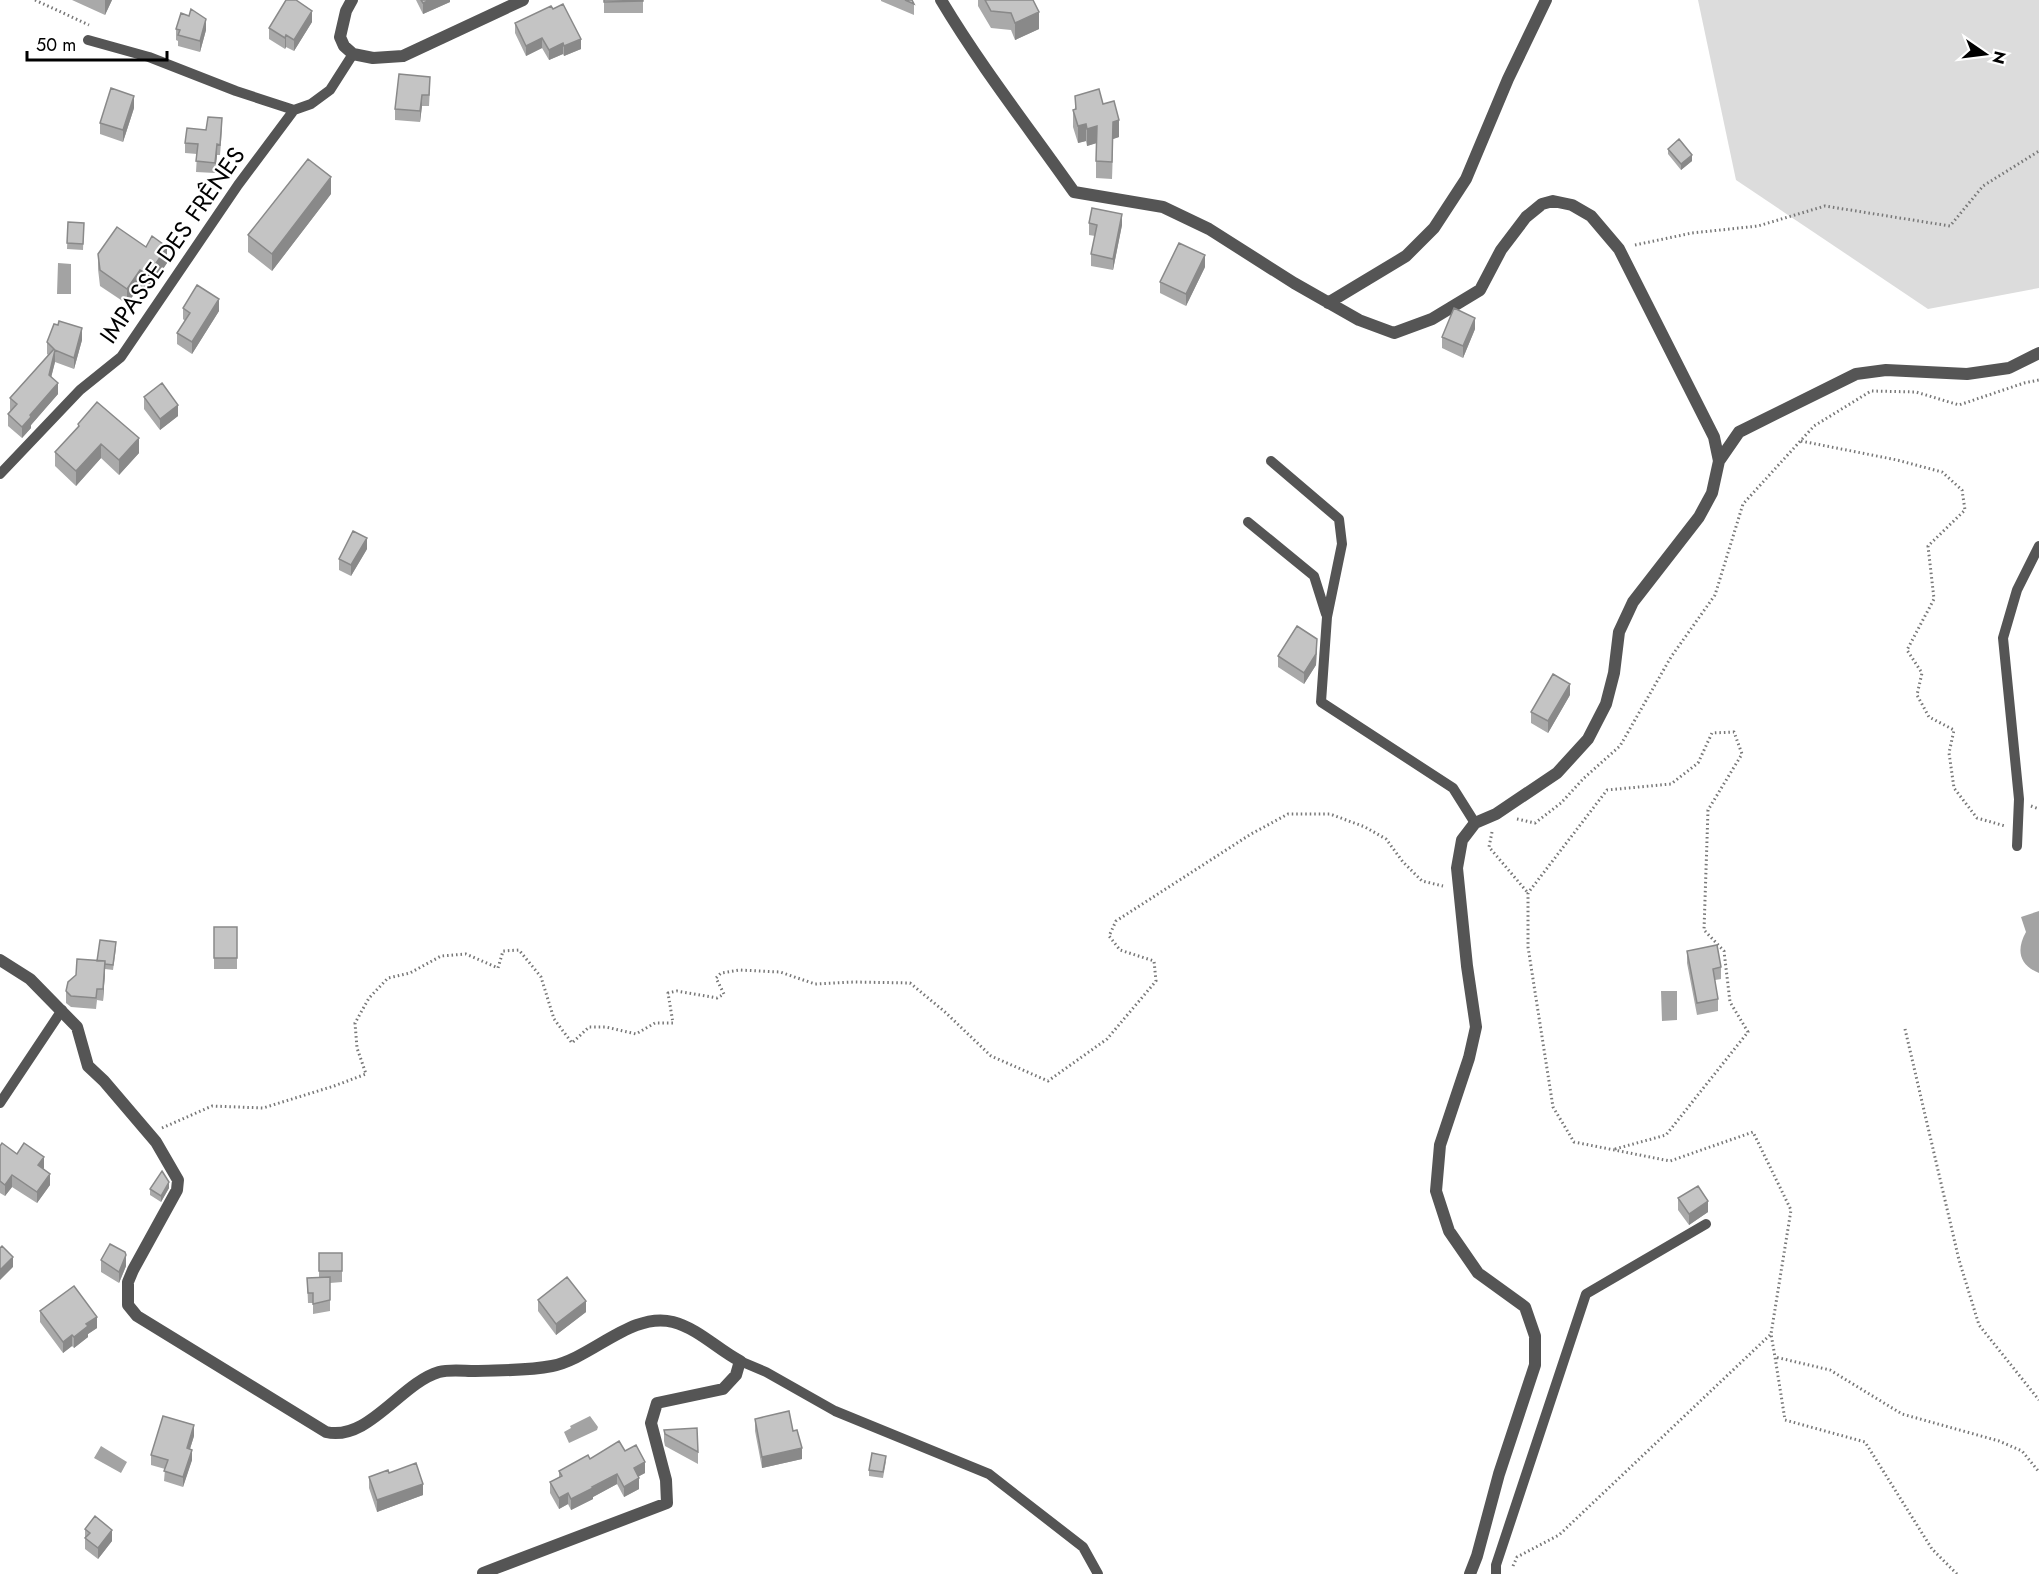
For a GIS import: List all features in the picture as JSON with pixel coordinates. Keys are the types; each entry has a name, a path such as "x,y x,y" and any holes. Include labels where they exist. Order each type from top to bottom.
{"street":[{"path":"352,0 346,11 340,37 344,46 352,54 374,58 403,56 523,0"},
{"path":"941,0 992,80 1074,192 1163,207 1209,229 1284,277 1359,320 1394,333 1432,319 1480,290 1501,250 1526,218 1542,204 1553,201 1572,206 1591,216 1619,249 1714,437 1719,461"},
{"path":"1328,303 1406,256 1434,228 1466,179 1508,79 1546,0"},
{"path":"1470,1574 1499,1474 1535,1365 1535,1336 1525,1307 1478,1273 1449,1232 1437,1191 1440,1144 1476,1027 1457,868 1462,840 1475,823 1496,814 1557,773 1588,740 1606,704 1614,673 1619,632 1633,602 1699,517 1712,493 1719,461 1739,432 1856,374 1886,370 1967,374 2008,368 2039,353"},
{"path":"0,960 30,979 77,1027 88,1066 104,1081 149,1134 178,1180 177,1190 128,1282 128,1305 137,1316 326,1432 337,1435 371,1420 424,1379 439,1372 518,1370 554,1366 587,1353 629,1328 656,1320 673,1322 695,1332 740,1361 736,1375 723,1389 657,1403 651,1423 666,1480 667,1503 483,1573"}],"lane":[{"path":"88,40 149,57 236,91 294,110 311,104 330,90 352,54"},
{"name":"IMPASSE DES FRÊNES","path":"0,474 80,390 121,357 226,202 294,110"},
{"path":"1271,461 1339,519 1342,544 1327,617 1321,702 1453,788 1475,823"},
{"path":"1248,522 1314,576 1327,617"},
{"path":"2017,846 2019,799 2003,638 2017,590 2039,546"},
{"path":"0,1102 62,1010"},
{"path":"1496,1574 1496,1566 1586,1294 1706,1224"},
{"path":"740,1361 766,1372 835,1411 990,1474 1083,1547 1098,1574"}],"path":[{"path":"1619,249 1692,233 1758,226 1825,206 1950,226 1983,186 2039,150"},
{"path":"1528,893 1489,847 1496,814 1535,823 1561,803 1584,778 1620,746 1671,657 1715,595 1743,504 1814,426 1871,391 1916,392 1959,405 2039,380"},
{"path":"1801,441 1897,459 1942,472 1962,490 1965,510 1928,546 1934,599 1907,650 1922,673 1917,695 1929,717 1954,730 1949,753 1954,788 1977,818 2018,830"},
{"path":"1615,1149 1666,1136 1748,1032 1730,1002 1724,951 1704,930 1708,810 1742,754 1734,732 1712,733 1698,763 1671,784 1607,790 1528,893 1528,947 1553,1107 1574,1142 1670,1161 1753,1132 1791,1210 1771,1334 1785,1420 1865,1442 1932,1549 1957,1574"},
{"path":"149,1134 212,1106 263,1108 366,1074 357,1048 354,1023 369,998 388,978 410,973 441,956 466,954 498,968 503,951 519,950 541,977 554,1019 572,1043 589,1027 636,1034 655,1023 673,1023 668,993 677,991 717,998 724,994 716,978 721,973 739,970 780,972 815,984 910,983 945,1012 991,1056 1048,1081 1107,1039 1156,981 1154,961 1120,950 1109,936 1116,921 1241,840 1288,814 1330,814 1365,827 1386,839 1403,862 1422,881 1459,890"},
{"path":"1905,1029 1959,1260 1979,1324 2039,1400"},
{"path":"1509,1574 1517,1557 1559,1535 1771,1334"},
{"path":"1775,1357 1830,1370 1902,1414 1999,1441 2022,1451 2039,1472"}],"shaded area":[{"path":"1698,0 2039,0 2039,288 1928,309 1736,180"},
{"path":"58,263 71,264 71,294 57,294"},
{"path":"2039,911 2039,973 2027,966 2020,951 2026,932 2021,917"},
{"path":"1661,991 1677,991 1677,1020 1662,1021"},
{"path":"590,1416 598,1427 597,1430 569,1443 564,1432 571,1428 570,1426"},
{"path":"101,1446 127,1462 121,1473 94,1458"}],"building":[{"path":"286,0 296,0 312,11 294,40 286,35 285,38 269,28"},
{"path":"604,0 643,0 643,1 604,2"},
{"path":"985,0 1033,0 1039,12 1015,23 1011,13 991,11"},
{"path":"563,4 581,39 564,46 563,43 549,50 542,38 526,46 515,23 551,6 553,9"},
{"path":"191,9 206,19 200,41 178,35 180,30 176,29 181,13 189,16"},
{"path":"399,74 430,77 429,95 422,95 420,111 395,109"},
{"path":"111,88 134,96 123,130 100,123"},
{"path":"1099,89 1103,104 1114,101 1119,120 1113,122 1112,162 1096,161 1097,126 1087,129 1086,124 1078,126 1073,110 1076,109 1075,96"},
{"path":"208,117 222,118 220,145 217,144 215,163 196,161 198,144 185,143 187,128 206,130"},
{"path":"1679,139 1692,155 1681,164 1668,149"},
{"path":"308,159 331,177 272,254 248,235"},
{"path":"1092,208 1122,214 1113,259 1091,254 1097,225 1089,223"},
{"path":"68,222 84,223 83,244 67,243"},
{"path":"117,227 146,247 152,236 167,247 148,275 140,270 127,289 100,270 98,254"},
{"path":"1179,243 1205,255 1186,294 1160,282"},
{"path":"197,285 219,299 192,342 177,333 190,313 183,308"},
{"path":"1454,308 1475,318 1463,346 1442,337"},
{"path":"59,321 82,328 74,358 55,350 49,375 58,383 22,427 8,414 17,404 10,398 54,349 47,342 54,324 58,325"},
{"path":"162,383 178,405 160,419 144,397"},
{"path":"97,402 139,438 119,460 101,444 76,471 55,452"},
{"path":"353,531 367,538 351,565 339,559"},
{"path":"1297,626 1317,639 1316,654 1304,673 1278,656"},
{"path":"1553,674 1570,684 1548,721 1531,712"},
{"path":"214,927 237,927 237,958 214,958"},
{"path":"100,940 116,942 113,965 105,964 105,961 97,961"},
{"path":"1717,945 1721,967 1713,969 1718,999 1697,1003 1687,951"},
{"path":"77,959 105,961 103,989 97,989 96,998 71,996 66,991 68,982 76,975"},
{"path":"2,1143 17,1154 24,1143 44,1157 38,1165 50,1174 37,1192 12,1175 5,1185 0,1181 0,1146"},
{"path":"162,1171 169,1182 161,1196 150,1189"},
{"path":"1698,1186 1708,1201 1689,1214 1678,1198"},
{"path":"110,1244 125,1252 126,1255 119,1272 101,1260"},
{"path":"2,1246 13,1257 0,1270 0,1248"},
{"path":"319,1253 342,1253 342,1271 319,1271"},
{"path":"330,1277 330,1300 313,1304 313,1293 308,1293 307,1278"},
{"path":"567,1277 586,1301 556,1324 538,1300"},
{"path":"74,1286 97,1317 86,1324 88,1326 74,1337 72,1335 63,1342 40,1311"},
{"path":"789,1411 793,1431 797,1430 802,1448 762,1457 755,1419"},
{"path":"163,1416 194,1425 187,1448 192,1450 183,1477 164,1471 168,1460 151,1455"},
{"path":"697,1428 698,1452 665,1434 664,1430"},
{"path":"619,1441 625,1451 636,1445 645,1462 634,1468 639,1478 624,1487 617,1474 571,1499 568,1493 559,1498 550,1482 562,1476 559,1471 588,1455 590,1459"},
{"path":"872,1453 886,1456 883,1472 869,1470"},
{"path":"416,1463 423,1484 377,1500 369,1477 388,1470 389,1473"},
{"path":"95,1516 112,1530 98,1548 85,1538 90,1533 85,1529"}]}
